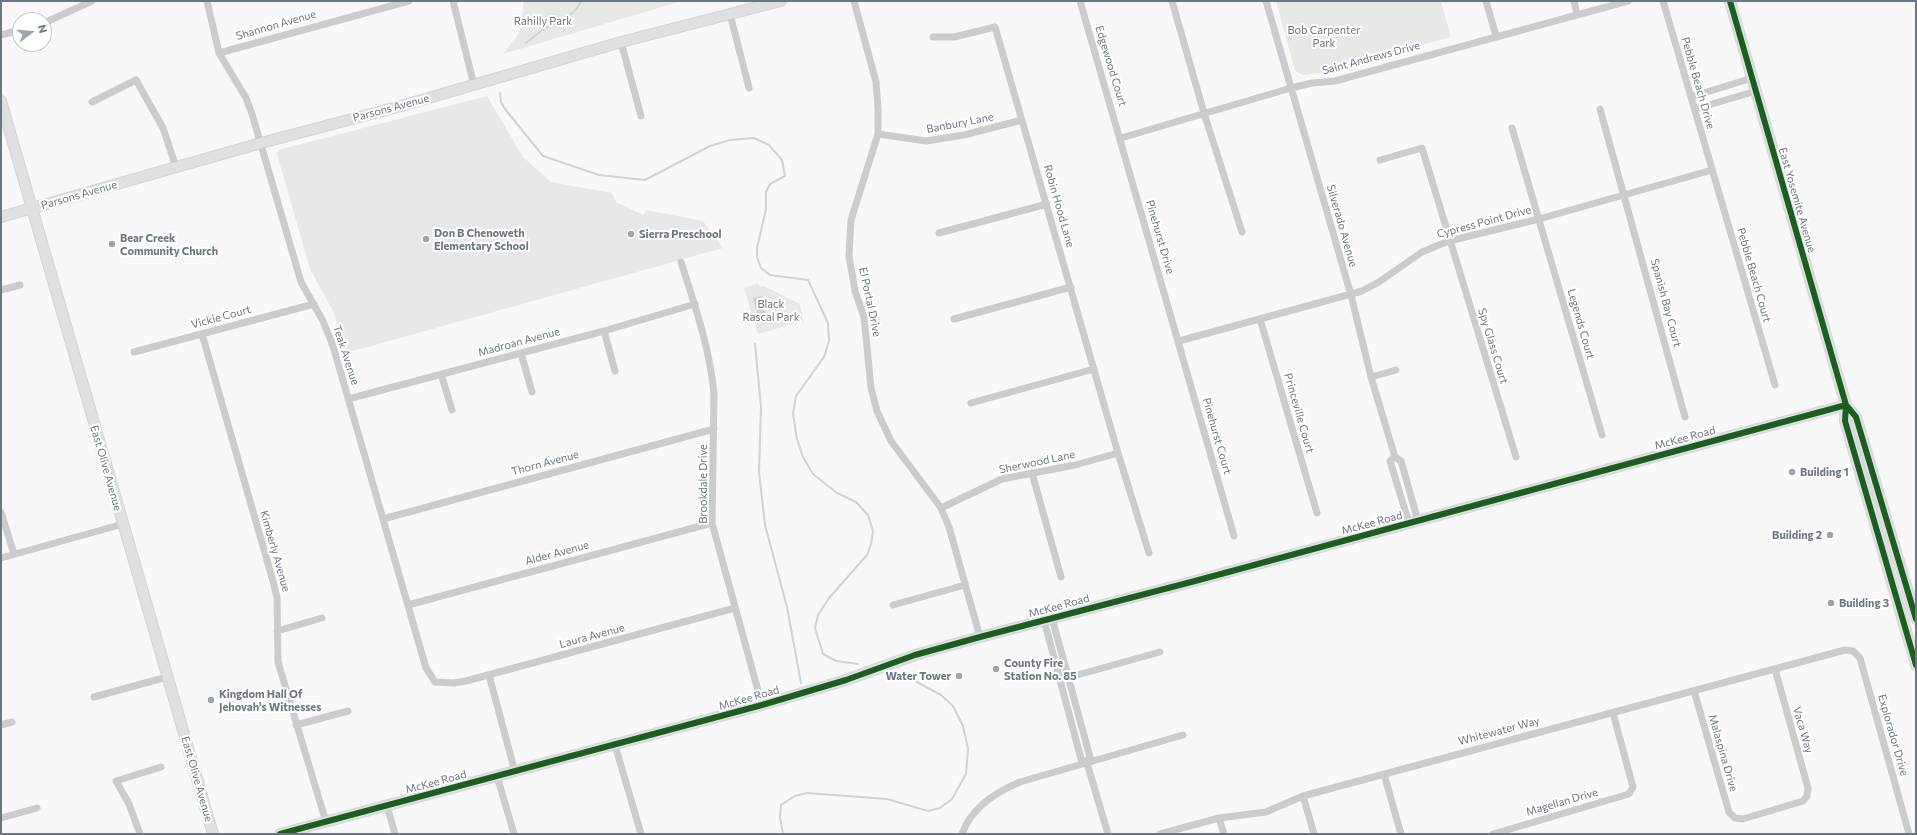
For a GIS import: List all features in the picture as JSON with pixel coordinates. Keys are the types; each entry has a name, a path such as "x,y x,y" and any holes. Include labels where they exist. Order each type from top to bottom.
{"street":[{"path":"52,19 92,1"},
{"name":"Teak Avenue","path":"207,1 219,53 246,98 301,282 323,321 333,346 426,668 434,682 454,683"},
{"name":"Shannon Avenue","path":"219,53 409,1"},
{"path":"453,1 474,85"},
{"name":"Parsons Avenue","path":"1,217 176,167 401,106 620,42 782,1"},
{"name":"El Portal Drive","path":"854,1 876,82 878,134 851,220 849,256 855,291 864,317 871,388 877,411 891,441 940,508 953,538 980,637"},
{"name":"Edgewood Court","path":"1080,1 1121,138"},
{"path":"1172,1 1204,112 1242,232"},
{"name":"Silverado Avenue","path":"1266,1 1350,295 1371,377 1395,457 1390,461 1413,522"},
{"path":"1486,1 1496,36"},
{"path":"1574,1 1578,15"},
{"name":"Saint Andrews Drive","path":"1121,138 1204,112 1291,88 1312,83 1334,81 1628,1"},
{"name":"Pebble Beach Drive","path":"1662,1 1712,170"},
{"name":"East Yosemite Avenue","path":"1730,1 1846,405 1845,421 1916,665"},
{"path":"730,14 749,88"},
{"name":"Robin Hood Lane","path":"933,37 954,38 995,27 1118,453 1149,553"},
{"path":"1,35 12,32"},
{"path":"620,42 641,116"},
{"path":"1691,97 1752,78"},
{"path":"92,102 136,80 163,128 176,167"},
{"path":"1694,109 1756,91"},
{"name":"East Olive Avenue","path":"1,101 213,834"},
{"name":"Spanish Bay Court","path":"1600,109 1685,417"},
{"name":"Banbury Lane","path":"878,134 926,141 964,135 1022,120"},
{"name":"Legends Court","path":"1512,128 1602,435"},
{"name":"Pinehurst Drive","path":"1121,138 1179,341"},
{"name":"Spy Glass Court","path":"1380,160 1422,148 1449,241 1516,457"},
{"name":"Cypress Point Drive","path":"1179,341 1362,291 1379,282 1422,252 1449,241 1625,196 1712,170"},
{"name":"Pebble Beach Court","path":"1712,170 1775,385"},
{"path":"939,233 1047,204"},
{"name":"Brookdale Drive","path":"681,262 695,304 710,358 714,394 712,523 762,704"},
{"path":"1,290 20,284"},
{"path":"954,319 1071,288"},
{"name":"Vickie Court","path":"134,352 314,304"},
{"name":"Madroan Avenue","path":"348,399 604,331 695,304"},
{"name":"Princeville Court","path":"1260,320 1317,513"},
{"path":"604,331 615,371"},
{"name":"Kimberly Avenue","path":"202,334 273,581 277,598 276,631 278,662 326,822"},
{"name":"Pinehurst Court","path":"1179,341 1234,536"},
{"path":"521,353 532,392"},
{"path":"971,403 1094,369"},
{"path":"1371,377 1396,370"},
{"path":"441,374 452,410"},
{"name":"East Yosemite Avenue","path":"1846,405 1856,417 1916,620"},
{"name":"McKee Road","path":"280,834 515,772 762,704 846,680 909,657 980,637 1846,405"},
{"name":"Thorn Avenue","path":"383,519 714,429"},
{"name":"Sherwood Lane","path":"940,508 1002,479 1075,465 1118,453"},
{"path":"1032,473 1061,577"},
{"path":"1,512 14,554"},
{"name":"Alder Avenue","path":"408,605 712,523"},
{"path":"1,558 123,524"},
{"path":"1886,560 1895,569 1911,622 1916,620"},
{"path":"893,605 965,585"},
{"name":"Laura Avenue","path":"454,683 489,675 735,608"},
{"path":"276,631 322,618"},
{"path":"1048,619 1068,677 1090,757 1087,764"},
{"path":"1048,619 1060,680 1081,759 1087,764 1108,834"},
{"name":"Whitewater Way","path":"1160,834 1220,818 1266,812 1303,796 1845,650"},
{"name":"Explorador Drive","path":"1845,650 1853,651 1860,658 1910,834"},
{"path":"1060,680 1160,652"},
{"name":"Vaca Way","path":"1735,818 1743,819 1803,801 1807,796 1808,788 1775,669"},
{"path":"489,675 515,772"},
{"path":"94,697 167,676"},
{"name":"Malaspina Drive","path":"1694,691 1729,812 1735,818"},
{"path":"296,725 348,711"},
{"name":"Magellan Drive","path":"1493,834 1629,794 1633,787 1613,713"},
{"path":"1,725 12,722"},
{"path":"962,834 976,810 999,791 1020,782 1087,764 1183,735"},
{"path":"615,745 641,834"},
{"path":"140,834 129,804 116,781 161,767"},
{"path":"1384,774 1401,834"},
{"path":"497,776 514,834"},
{"path":"1303,796 1314,834"},
{"path":"387,806 395,834"},
{"path":"1,818 37,808"},
{"path":"1220,818 1224,834"}],"shaded area":[{"name":"Don B Chenoweth Elementary School","path":"487,96 523,157 551,182 612,193 616,202 643,215 646,210 703,221 723,248 346,353 333,311 310,269 277,154 278,150"},
{"path":"761,296 768,319 759,321 753,298"}],"green space":[{"name":"Rahilly Park","path":"524,1 682,1 503,54 519,33"},
{"name":"Bob Carpenter Park","path":"1276,1 1441,1 1451,37 1422,45 1421,48 1329,72 1303,75 1295,71"},
{"name":"Black Rascal Park","path":"758,283 760,287 764,286 800,304 803,321 758,334 744,288"}],"waterway":[{"path":"526,43 541,31 564,19 578,7 581,1"},
{"path":"500,93 501,102 505,109 543,156 599,175 645,180 710,146 730,140 754,138 769,145 782,160 785,176 770,184 766,192 766,209 757,248 757,257 761,268 770,275 808,280 828,323 829,341 824,357 796,396 793,414 797,439 803,457 813,474 837,493 856,502 868,515 873,531 871,544 867,555 829,598 818,615 815,628 823,654 836,661 858,664"},
{"path":"755,344 761,407 759,472 765,525 787,607 801,683"},
{"path":"783,834 780,817 781,805 795,796 807,793 887,799 928,811 940,808 952,799 966,774 968,749 963,726 953,706 941,695 902,674"}],"cycle path":[{"path":"1730,1 1846,405 1845,421 1916,665"},
{"path":"1846,405 1856,417 1916,619"},
{"path":"280,834 762,705 846,680 915,655 980,637 1195,581 1846,405"}],"place":[{"name":"Sierra Preschool","path":"631,234"},
{"name":"Don B Chenoweth Elementary School","path":"426,239"},
{"name":"Bear Creek Community Church","path":"112,244"},
{"name":"Building 1","path":"1792,472"},
{"name":"Building 2","path":"1830,535"},
{"name":"Building 3","path":"1831,603"},
{"name":"County Fire Station No. 85","path":"996,669"},
{"name":"Water Tower","path":"959,676"},
{"name":"Kingdom Hall Of Jehovah's Witnesses","path":"211,700"}]}
